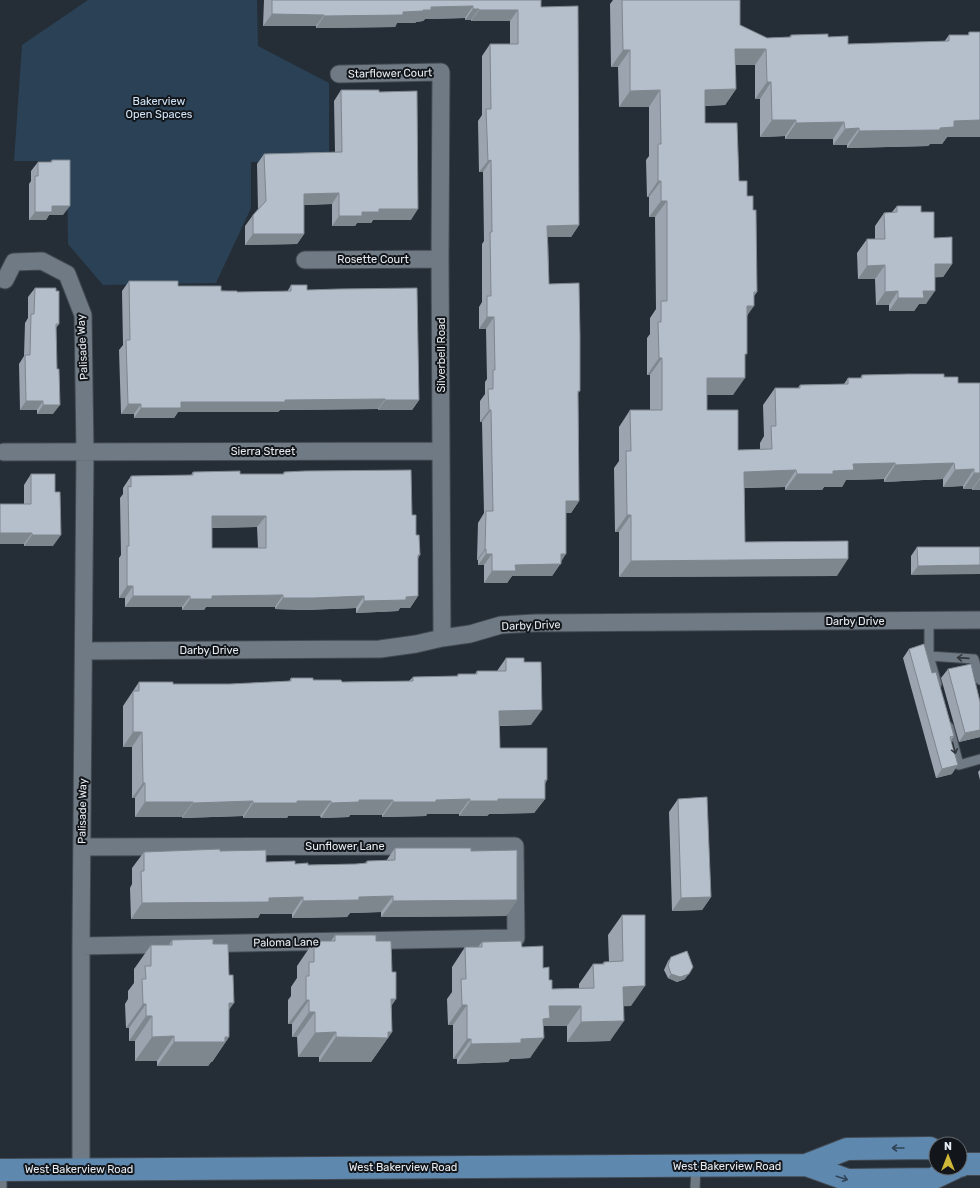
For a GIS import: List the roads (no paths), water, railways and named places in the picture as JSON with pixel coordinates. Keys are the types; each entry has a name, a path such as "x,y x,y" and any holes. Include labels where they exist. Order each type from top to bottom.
{"main road":[{"name":"West Bakerview Road","path":"1,1176 82,1169 589,1166 696,1177 806,1166 847,1149 928,1148"},
{"name":"West Bakerview Road","path":"806,1166 848,1180 932,1179 939,1176"}],"street":[{"name":"Starflower Court","path":"339,74 441,72"},
{"name":"Silverbell Road","path":"441,72 440,259 442,638"},
{"name":"Rosette Court","path":"305,260 440,259"},
{"name":"Palisade Way","path":"5,280 14,262 42,261 67,274 83,315 85,452 81,946 82,1169"},
{"name":"Sierra Street","path":"85,452 441,451"},
{"path":"4,452 85,452"},
{"name":"Darby Drive","path":"84,651 380,649 470,634 501,625 535,623 980,620"},
{"name":"Sunflower Lane","path":"82,847 515,846 516,938"},
{"name":"Paloma Lane","path":"81,946 516,938"}],"lane":[{"path":"929,621 930,656 939,692"},
{"path":"930,656 974,659 980,680"},
{"path":"947,721 959,765 980,759"}],"park label":[{"name":"Bakerview Open Spaces","path":"159,107"}]}
